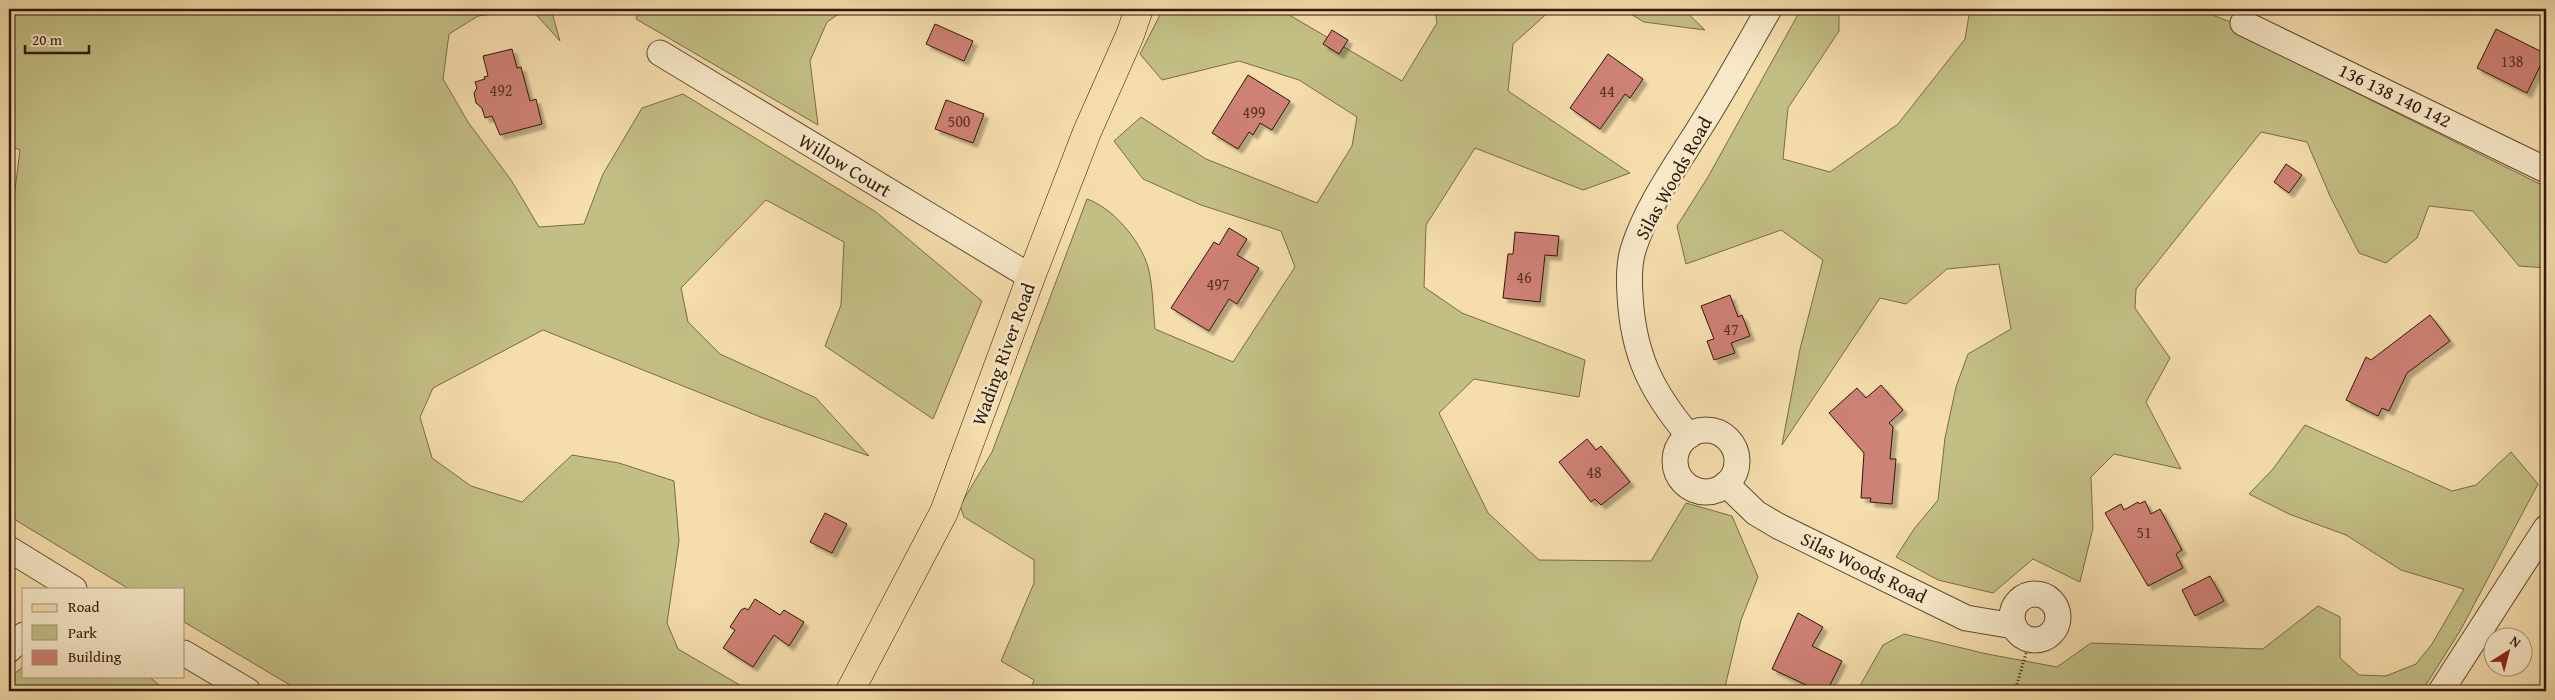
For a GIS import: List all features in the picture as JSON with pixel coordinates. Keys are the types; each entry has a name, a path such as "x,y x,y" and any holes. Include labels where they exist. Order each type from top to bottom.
{"main road":[{"name":"Wading River Road","path":"850,691 944,512 1087,132 1139,9"}],"street":[{"name":"Silas Woods Road","path":"1688,436 1657,392 1637,351 1631,322 1629,279 1633,251 1648,216 1672,172 1719,97 1769,9"},
{"name":"136 138 140 142","path":"2243,23 2546,170"},
{"name":"Willow Court","path":"660,53 1031,277"},
{"path":"1697,431 1717,432 1732,444 1737,464 1735,473 1726,484 1711,491 1701,491 1683,481 1678,473 1677,452 1688,436 1697,431"},
{"name":"Silas Woods Road","path":"1726,484 1756,513 1778,526 1966,618 2022,633"},
{"path":"2441,691 2546,528"},
{"path":"9,549 59,585"},
{"path":"9,650 22,637"},
{"path":"185,654 248,691"}],"path":[{"path":"2015,691 2022,633"}],"green space":[{"path":"9,9 531,9 478,16 449,34 443,79 468,122 511,180 539,227 584,224 603,174 642,108 683,94 876,212 982,301 933,419 825,346 841,305 844,242 766,200 681,288 688,322 720,354 816,398 869,456 763,418 543,330 433,388 420,417 432,458 471,486 522,502 572,455 619,463 674,481 679,541 667,623 678,649 750,691 300,691 185,623 185,588 127,588 9,516 9,204 14,197 20,150 9,146"},
{"path":"531,9 551,9 560,41"},
{"path":"640,9 846,9 827,22 810,61 818,125 636,19"},
{"path":"1163,9 1279,9 1402,81 1437,23 1435,9 1552,9 1513,44 1508,91 1630,173 1583,190 1475,148 1426,225 1424,287 1462,313 1585,360 1579,397 1474,379 1439,413 1488,513 1539,560 1651,561 1686,503 1732,516 1758,577 1741,620 1724,691 1030,691 1034,680 1001,661 1034,583 1034,560 964,517 960,506 992,452 1087,199 1097,203 1116,217 1139,246 1150,274 1155,329 1233,362 1295,267 1281,231 1201,205 1143,179 1114,141 1141,117 1206,159 1317,203 1352,146 1357,117 1299,80 1239,61 1162,80 1140,54"},
{"path":"1622,9 1683,9 1705,30 1644,22"},
{"path":"1801,9 1839,9 1839,31 1788,108 1783,159 1830,172 1898,124 1965,39 1970,9 2197,9 2269,37 2286,58 2546,187 2546,268 2519,266 2473,211 2429,206 2417,238 2386,263 2359,253 2330,196 2307,142 2261,132 2136,289 2135,308 2170,358 2146,402 2181,469 2114,454 2091,477 2093,528 2080,582 2033,559 1993,593 1938,580 1896,557 1914,529 1938,500 1945,438 1956,387 1968,354 2011,329 1999,264 1947,269 1906,304 1880,298 1782,445 1800,349 1823,260 1781,230 1686,264 1677,226 1708,177"},
{"path":"2305,425 2452,491 2476,485 2511,452 2538,484 2460,631 2422,691 1857,691 1883,645 1904,634 1987,654 2057,667 2091,643 2263,649 2318,606 2340,617 2340,658 2359,675 2386,676 2416,664 2432,644 2464,589 2401,570 2346,535 2289,514 2249,494 2273,469"},
{"path":"22,668 22,678 150,678 163,688 163,691 9,691 9,678"}],"building":[{"path":"935,24 973,41 964,61 926,44"},
{"path":"2496,29 2546,54 2527,93 2477,68"},
{"path":"1332,30 1348,40 1339,54 1323,44"},
{"path":"512,49 517,68 521,67 530,101 536,99 542,124 500,135 492,116 485,118 482,108 476,103 474,93 477,88 475,82 488,76 483,56"},
{"path":"1608,54 1643,79 1630,98 1625,94 1600,129 1570,108"},
{"path":"1248,75 1290,101 1272,130 1260,123 1253,135 1249,132 1238,149 1212,133"},
{"path":"946,100 984,114 973,143 935,129"},
{"path":"2286,164 2302,175 2289,193 2274,182"},
{"path":"1229,228 1247,239 1237,255 1259,268 1237,304 1229,299 1209,331 1171,308 1214,242 1219,245"},
{"path":"1515,232 1559,236 1557,256 1545,255 1540,302 1503,298 1508,254 1513,254"},
{"path":"1730,295 1738,317 1742,315 1750,336 1731,343 1735,353 1714,360 1707,341 1714,339 1701,306"},
{"path":"2430,315 2450,341 2407,373 2389,411 2382,408 2378,416 2346,400 2366,357 2371,360"},
{"path":"1881,385 1903,410 1889,423 1893,427 1890,459 1896,459 1892,504 1870,502 1871,498 1861,498 1864,453 1829,413 1857,388 1866,398"},
{"path":"1587,439 1596,450 1601,446 1630,482 1601,505 1595,499 1591,502 1559,462"},
{"path":"2145,501 2151,514 2160,509 2182,550 2176,554 2183,568 2148,586 2105,513 2121,504 2124,510 2138,502 2139,504"},
{"path":"825,513 847,524 832,553 810,542"},
{"path":"2210,576 2224,601 2195,616 2182,590"},
{"path":"755,599 780,615 784,610 804,622 789,646 774,635 753,667 723,648 735,630 730,627 741,610 745,608 748,610"},
{"path":"1798,613 1823,627 1812,646 1842,661 1827,691 1819,691 1772,669"}]}
